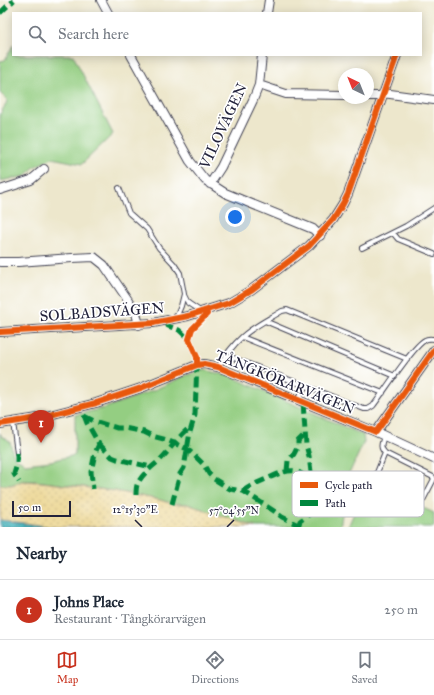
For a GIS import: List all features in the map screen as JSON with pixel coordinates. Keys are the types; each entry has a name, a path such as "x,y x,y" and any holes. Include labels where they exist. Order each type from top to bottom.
{"street":[{"path":"101,0 107,12"},
{"path":"267,12 269,0"},
{"path":"132,56 190,161 200,175 210,184 225,193 313,229 320,236"},
{"name":"VILOVÄGEN","path":"210,184 241,126 259,85 262,56"},
{"name":"SOLBADSVÄGEN","path":"0,332 140,324 176,319 203,312 229,303 238,298 301,253 320,236 334,220 343,204 397,56"},
{"path":"259,85 286,94 338,95"},
{"path":"374,95 383,94 434,100"},
{"path":"0,190 31,180 44,169"},
{"path":"0,262 94,257 104,265 130,303 139,319 140,324"},
{"path":"376,432 434,350"},
{"name":"TÅNGKÖRARVÄGEN","path":"0,424 96,404 141,388 197,364 204,364 218,367 376,432 434,459"}],"lane":[{"name":"SOLBADSVÄGEN","path":"119,188 129,213 147,229 159,248 177,268 182,280 184,294 188,302 203,312"},
{"path":"362,248 415,221 434,208"},
{"path":"393,233 398,239 434,254"},
{"name":"SOLBADSVÄGEN","path":"176,319 184,294"},
{"path":"218,367 226,355 242,337 265,321 282,311 287,310 407,359"},
{"path":"265,321 395,376"},
{"path":"242,337 383,393"},
{"path":"226,355 364,409 368,409 373,406 421,342 429,339 434,340"},
{"path":"298,400 305,386"},
{"path":"13,422 17,453"},
{"path":"384,436 381,448 385,453 421,471"},
{"path":"378,471 385,453"},
{"path":"424,472 434,479 424,498"}],"green space":[{"path":"12,47 12,56 74,56 113,134 82,164 52,158 34,167 26,176 0,181 0,114 7,100 0,93 0,61 5,60"},
{"path":"204,370 230,376 363,435 364,442 350,471 292,471 292,517 342,517 340,527 256,527 187,504 173,504 115,491 36,481 22,481 11,485 0,485 0,433 2,437 6,438 10,442 15,458 25,464 51,461 75,455 75,415 105,408 154,390 187,375"},
{"path":"424,508 434,513 434,527 348,527 352,517 424,517"}],"sand":[{"path":"22,481 115,491 173,504 187,504 255,527 52,527 0,520 0,485 11,485"}],"water":[{"path":"0,520 52,527 0,527"}],"marked path":[{"path":"0,13 14,0"},
{"path":"168,321 168,326 179,330 189,339"},
{"path":"172,504 180,474 184,468 190,432 195,415 197,361"},
{"path":"303,402 306,445 311,471"},
{"path":"84,415 99,444 95,453 91,472 93,489"},
{"path":"84,416 94,421 117,428 144,432 187,449 204,465 214,479 230,489 243,491 282,517 298,525"},
{"path":"136,495 137,486 142,476 160,460 179,438 192,426"},
{"path":"287,471 288,461 294,454 298,446 298,441 304,435"},
{"path":"99,444 112,457 151,467"},
{"path":"17,453 17,464 14,474 19,482"},
{"path":"243,491 278,474 292,471"},
{"path":"298,527 300,521 306,517"}],"cycle path":[{"path":"0,332 153,323 188,316 229,303 251,290 309,246 333,220 343,204 348,194 397,56"},
{"path":"197,365 197,357 189,339 192,329 207,314 206,311"},
{"path":"0,424 38,418 96,403 141,388 197,365 204,364 218,367 376,432 434,350"}],"place":[{"name":"Johns Place","path":"41,443"}]}
